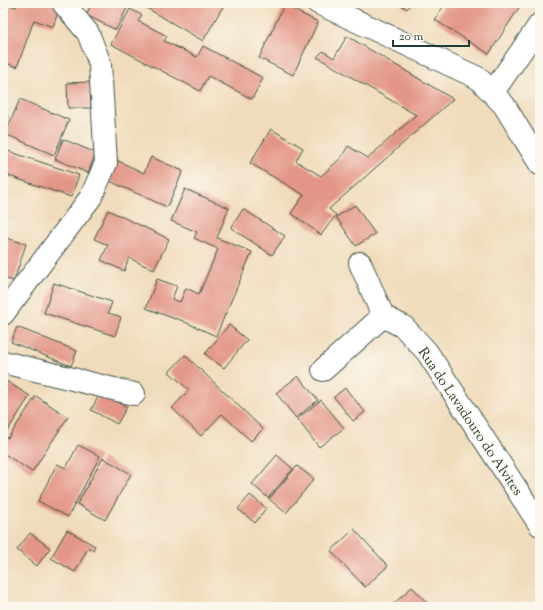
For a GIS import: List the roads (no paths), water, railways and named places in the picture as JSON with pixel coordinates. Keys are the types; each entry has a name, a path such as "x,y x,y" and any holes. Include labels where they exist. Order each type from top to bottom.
{"street":[{"path":"3,314 91,197 106,163 100,64 88,33 63,3"},
{"path":"318,3 478,78 504,105 540,164"},
{"path":"492,92 540,24"},
{"path":"323,370 383,316 360,263"},
{"name":"Rua do Lavadouro do Alvites","path":"383,316 404,327 427,352 540,525"},
{"path":"3,362 134,394"}]}
